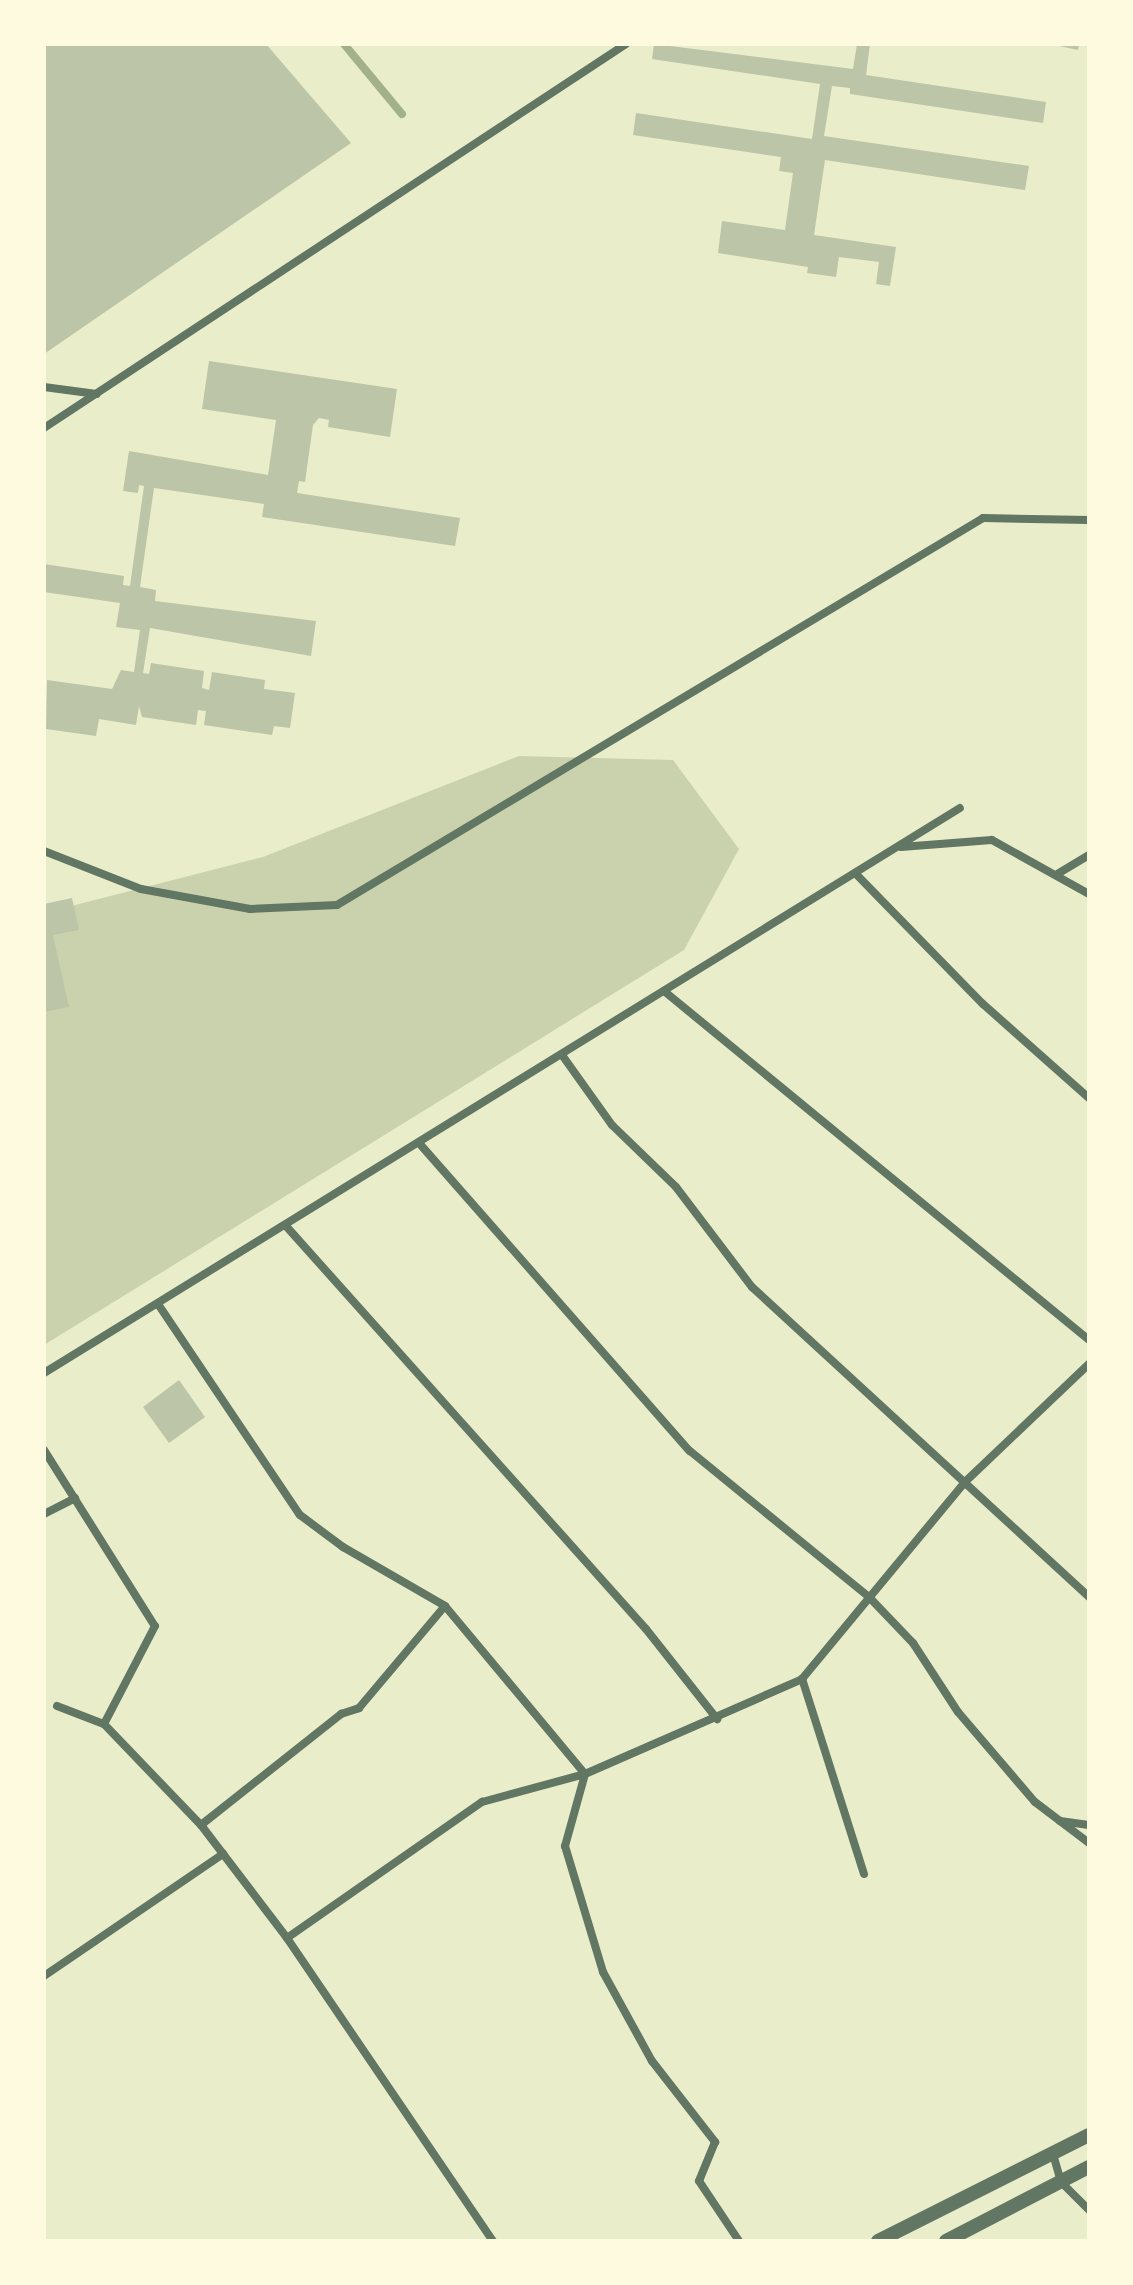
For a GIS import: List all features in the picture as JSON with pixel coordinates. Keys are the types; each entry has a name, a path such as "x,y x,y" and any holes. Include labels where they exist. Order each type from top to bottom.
{"street":[{"path":"44,428 626,44"},
{"path":"44,387 98,394"},
{"path":"44,851 141,889 234,907 337,905 983,518 1089,520"},
{"path":"44,1373 960,808"},
{"path":"897,847 992,840 1059,873 1089,894"},
{"path":"1059,873 1089,855"},
{"path":"855,873 983,1004 1089,1098"},
{"path":"664,991 1089,1340"},
{"path":"562,1055 612,1125 676,1187 752,1287 1089,1597"},
{"path":"419,1143 690,1451 869,1597 913,1643 958,1712 1016,1780 1059,1821 1089,1843"},
{"path":"286,1226 646,1629 717,1719"},
{"path":"158,1304 300,1515 343,1547 445,1606 585,1774"},
{"path":"287,1938 482,1802 585,1774 717,1719 802,1679 966,1481 1089,1364"},
{"path":"44,1450 155,1626 104,1724"},
{"path":"44,1514 75,1498"},
{"path":"201,1825 341,1714 359,1708 445,1606"},
{"path":"802,1679 864,1874"},
{"path":"57,1706 104,1724 201,1825 287,1938 493,2241"},
{"path":"585,1774 565,1846 603,1972 652,2061 715,2142 699,2181 739,2241"},
{"path":"1059,1821 1089,1825"},
{"path":"44,1976 223,1854"},
{"path":"878,2241 1089,2135"},
{"path":"1053,2154 1061,2182 1089,2210"},
{"path":"946,2241 1089,2167"}],"green space":[{"path":"519,756 673,760 739,849 684,950 44,1345 44,913 263,857"}],"building":[{"path":"44,44 266,44 351,143 44,354"},
{"path":"654,44 853,69 857,44 870,44 866,75 1046,102 1043,123 850,94 850,88 832,86 824,136 1029,166 1025,190 825,160 814,235 896,247 890,286 876,284 879,262 839,257 836,277 807,273 808,267 718,253 722,221 785,230 793,173 779,171 781,157 633,135 636,113 812,139 820,84 652,59"},
{"path":"1050,44 1079,44 1078,50"},
{"path":"209,361 397,389 390,437 328,427 329,420 319,418 313,425 305,482 299,481 297,493 460,518 455,546 262,517 264,504 154,488 140,587 156,590 155,601 316,621 311,656 150,628 143,673 149,674 151,663 204,671 202,688 209,690 212,672 265,680 264,689 295,693 290,728 274,726 272,735 204,725 206,711 198,710 196,725 142,717 139,706 136,725 99,719 96,736 46,729 47,680 112,689 121,670 134,672 140,630 116,627 120,603 44,592 44,564 124,576 123,585 130,586 144,486 139,485 138,493 123,491 129,451 268,475 276,420 202,409"},
{"path":"72,898 79,930 53,935 69,1007 44,1012 44,904"},
{"path":"179,1380 205,1417 169,1443 143,1407"}],"waterway":[{"path":"344,44 402,114"}]}
